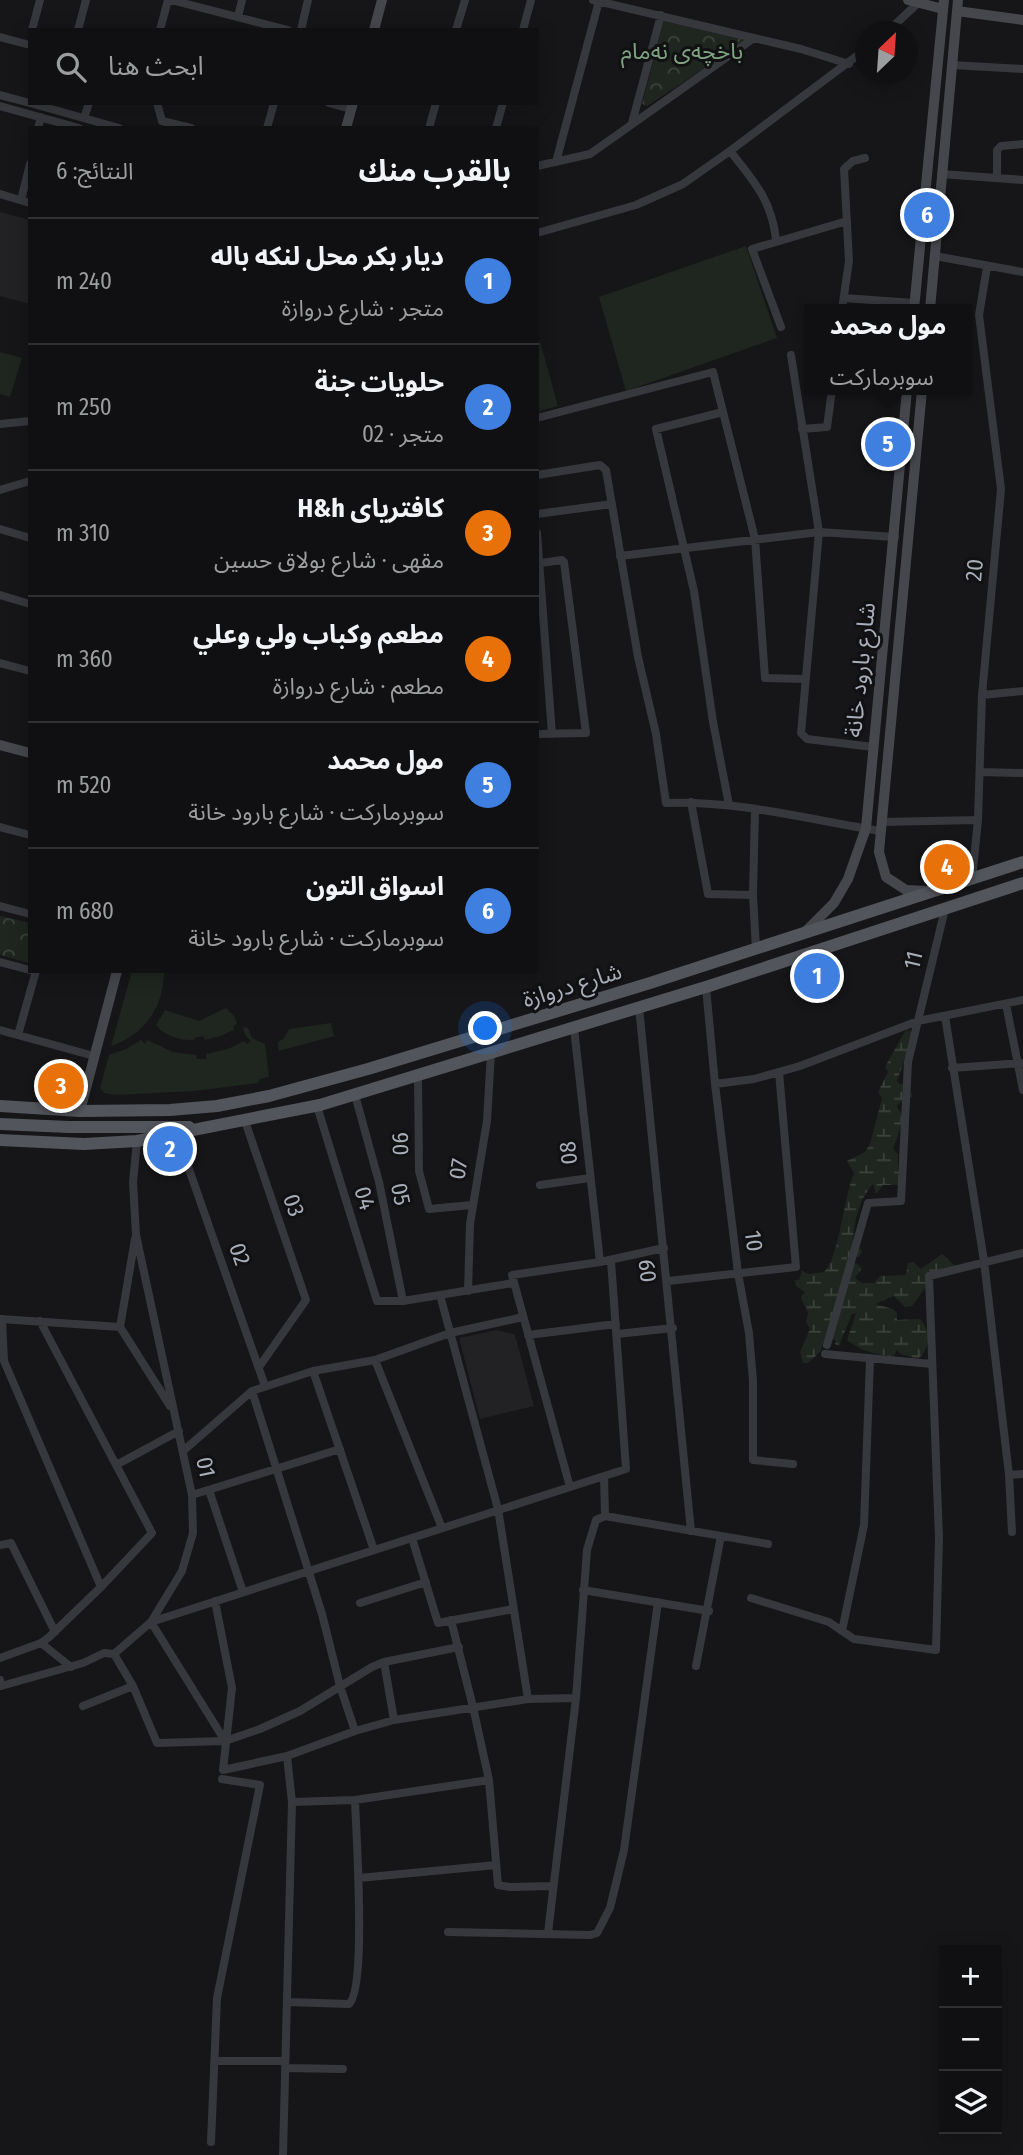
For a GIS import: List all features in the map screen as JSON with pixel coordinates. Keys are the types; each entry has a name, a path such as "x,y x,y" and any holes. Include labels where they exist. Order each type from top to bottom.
{"main road":[{"path":"375,28 382,0"},
{"path":"913,1 943,4 914,304"},
{"path":"930,304 958,6 1023,20"},
{"path":"347,126 352,106"},
{"path":"923,214 938,215"},
{"name":"شارع بارود خانة","path":"802,935 834,902 848,879 866,828 907,395"},
{"name":"شارع بارود خانة","path":"922,395 879,852 886,877 906,890 937,891"},
{"path":"0,745 28,752"},
{"name":"شارع دروازة","path":"0,1106 80,1111 193,1109 269,1096 369,1069 649,983 1023,862"},
{"name":"شارع دروازة","path":"211,1127 317,1106 355,1095 706,987 1023,883"},
{"path":"80,1111 116,973"},
{"path":"649,983 656,1002"},
{"path":"0,1124 211,1127"},
{"path":"0,1140 58,1144 137,1141 211,1127"}],"street":[{"path":"33,28 40,0"},
{"path":"79,28 86,0"},
{"path":"161,28 172,0 281,28"},
{"path":"238,16 242,0"},
{"path":"301,28 308,0"},
{"path":"457,28 465,0"},
{"path":"524,28 531,0"},
{"path":"631,10 634,0"},
{"path":"556,162 596,1 754,38 849,64"},
{"path":"896,21 913,1"},
{"path":"632,123 661,15"},
{"path":"0,37 28,42"},
{"path":"539,166 590,154 754,38"},
{"path":"539,232 659,197 730,151 855,59"},
{"path":"952,65 1023,69"},
{"path":"0,95 28,102"},
{"path":"37,105 112,126"},
{"path":"84,118 88,105"},
{"path":"157,105 160,124"},
{"path":"268,126 273,105"},
{"path":"430,126 435,105"},
{"path":"497,126 502,105"},
{"path":"0,106 72,126"},
{"path":"39,126 41,117"},
{"path":"998,178 997,150 1001,146 1023,144"},
{"path":"730,151 766,200 774,220 776,240"},
{"path":"843,304 849,261 844,169 853,161 864,158"},
{"path":"941,174 1023,180"},
{"path":"0,194 25,201 28,179"},
{"path":"781,327 752,249 847,221"},
{"path":"935,256 1023,272"},
{"name":"20","path":"972,879 978,820 982,695 1001,489 979,315 987,267"},
{"path":"844,298 896,304"},
{"path":"791,355 820,532 801,733 803,737 873,747"},
{"path":"539,417 713,372 755,539 765,678 805,678"},
{"path":"802,429 827,427 831,395"},
{"path":"723,412 656,429 685,548 729,806"},
{"path":"0,424 28,421"},
{"path":"539,475 604,466 638,657 656,734 666,803 691,802 729,806 866,828 978,820"},
{"path":"0,490 28,482"},
{"path":"539,514 612,504"},
{"path":"0,529 28,537"},
{"path":"620,556 820,532 895,537"},
{"path":"539,548 552,734"},
{"path":"539,734 586,733 564,562 541,563"},
{"path":"0,595 28,603"},
{"path":"0,663 28,670"},
{"path":"982,695 1023,691"},
{"path":"980,772 1023,773"},
{"path":"691,802 708,894 753,895"},
{"path":"755,810 753,895 756,949"},
{"path":"0,827 28,834"},
{"path":"0,906 28,913"},
{"name":"11","path":"870,1359 826,1349 868,1202 901,1201 908,1062 945,909"},
{"path":"0,962 28,969"},
{"path":"18,1035 34,973"},
{"name":"10","path":"706,987 738,1273 749,1333 753,1381 753,1460 793,1464"},
{"path":"715,1084 754,1079 779,1072 918,1021 1023,1000"},
{"path":"1006,1004 1021,1063 1023,1090"},
{"name":"09","path":"639,1007 673,1328 691,1531"},
{"path":"945,1016 985,1261 1009,1475 1012,1532"},
{"name":"08","path":"573,1028 600,1262"},
{"path":"0,1030 94,1056"},
{"name":"07","path":"468,1291 472,1205 487,1121 491,1054"},
{"path":"952,1068 1021,1063"},
{"path":"668,1281 796,1267 779,1072"},
{"name":"06","path":"418,1076 419,1171 429,1209 472,1205"},
{"name":"05","path":"355,1095 379,1182 403,1301"},
{"name":"04","path":"317,1106 377,1301 403,1301"},
{"name":"03","path":"245,1121 306,1300 259,1367"},
{"name":"02","path":"177,1135 265,1387"},
{"name":"01","path":"0,1679 1,1686 71,1667 104,1653 114,1654 151,1622 177,1582 186,1561 194,1524 192,1495 136,1235 133,1182 137,1141"},
{"path":"540,1185 590,1178"},
{"path":"136,1235 120,1327 174,1412"},
{"path":"570,1487 512,1275 611,1261 664,1248"},
{"path":"751,1598 829,1622 854,1639 936,1650 939,1538 929,1276 1023,1252"},
{"path":"225,1741 151,1622 626,1469 611,1261"},
{"path":"403,1301 513,1283"},
{"path":"440,1295 498,1509 528,1699"},
{"path":"183,1451 252,1391 313,1371 376,1360 450,1333 523,1317"},
{"path":"101,1587 4,1361 1,1319 120,1327"},
{"path":"0,1658 41,1643 55,1632 152,1533 118,1464 40,1321"},
{"path":"528,1335 616,1324"},
{"path":"617,1334 673,1328"},
{"path":"842,1631 864,1525 870,1359 932,1364"},
{"path":"376,1360 442,1528"},
{"path":"313,1371 374,1550"},
{"path":"252,1391 323,1614 340,1686 355,1731"},
{"path":"118,1464 179,1431"},
{"path":"192,1495 340,1449"},
{"path":"1009,1475 1023,1474"},
{"path":"604,1476 604,1516"},
{"path":"209,1490 243,1592"},
{"path":"548,1933 576,1698 589,1538 596,1520 604,1516 768,1544"},
{"path":"696,1666 722,1536"},
{"path":"412,1538 438,1623 513,1609"},
{"path":"0,1545 10,1543 55,1632"},
{"path":"360,1603 426,1582"},
{"path":"583,1590 709,1611"},
{"path":"215,1601 226,1646 232,1688 223,1770 288,1756 355,1731 394,1720 528,1699 576,1698"},
{"path":"448,1932 597,1933 610,1908 624,1850 658,1602"},
{"path":"451,1620 489,1780 498,1885 554,1886"},
{"path":"41,1643 71,1667"},
{"path":"114,1654 133,1686 157,1744 225,1741 281,1721 384,1662 459,1647"},
{"path":"384,1662 394,1720"},
{"path":"83,1706 133,1686"},
{"path":"283,2155 292,1802 288,1756"},
{"path":"243,1782 246,1765"},
{"path":"211,2142 217,1998 260,1785 222,1779"},
{"path":"292,1802 355,1800 489,1780"},
{"path":"287,2002 349,2004 355,1998 358,1978 359,1878 355,1800"},
{"path":"359,1878 496,1865"},
{"path":"215,2061 344,2069"}],"shaded area":[{"path":"0,212 28,219 28,303 0,296"},
{"path":"497,1330 515,1335 534,1406 480,1419 459,1338"}],"green space":[{"name":"باخچەی نەمام","path":"664,20 747,40 647,106 642,104"},
{"path":"746,246 777,338 626,391 599,297"},
{"path":"539,341 558,406 539,411"},
{"path":"0,352 22,358 10,397 0,394"},
{"path":"0,916 28,923 28,963 0,955"},
{"path":"131,973 164,973 160,996 150,1018 134,1035 111,1046"},
{"path":"226,1008 237,1023 233,1027 234,1030 205,1040 203,1036 194,1040 177,1038 156,1025 165,1010 199,1021"},
{"path":"331,1023 334,1036 279,1051 278,1042 289,1029"},
{"path":"243,1027 248,1028 252,1038 265,1044 269,1077 260,1079 258,1083 195,1091 116,1095 104,1093 100,1088 109,1055 141,1040 145,1044 147,1040 173,1052 206,1059 206,1054 251,1041 245,1035"},
{"path":"905,1031 912,1032 909,1047 897,1081 900,1084 907,1083 913,1097 906,1097 897,1106 904,1118 893,1149 898,1154 902,1185 883,1185 876,1194 873,1184 863,1198 854,1231 852,1248 861,1249 862,1252 859,1257 852,1255 847,1258 849,1265 856,1263 862,1268 855,1278 862,1283 874,1283 880,1276 906,1275 908,1263 913,1262 921,1269 942,1254 960,1270 935,1278 912,1306 905,1307 894,1296 875,1304 893,1309 897,1313 897,1320 920,1319 924,1324 928,1334 927,1345 918,1359 901,1354 897,1350 894,1356 863,1350 847,1340 856,1313 852,1314 839,1346 833,1339 823,1343 821,1351 808,1363 803,1363 800,1352 810,1329 806,1322 808,1313 801,1298 805,1292 796,1286 795,1280 799,1280 802,1271 809,1274 824,1272 829,1265 854,1173 847,1161 865,1152 870,1144 882,1098 878,1092 888,1072 885,1067"}],"place":[{"name":"اسواق التون","path":"927,215"},
{"name":"مول محمد","path":"888,444"},
{"name":"مطعم وكباب ولي وعلي","path":"947,867"},
{"name":"ديار بكر محل لنكه باله","path":"817,976"},
{"name":"کافتریای H&h","path":"61,1086"},
{"name":"حلویات جنة","path":"170,1149"}]}
